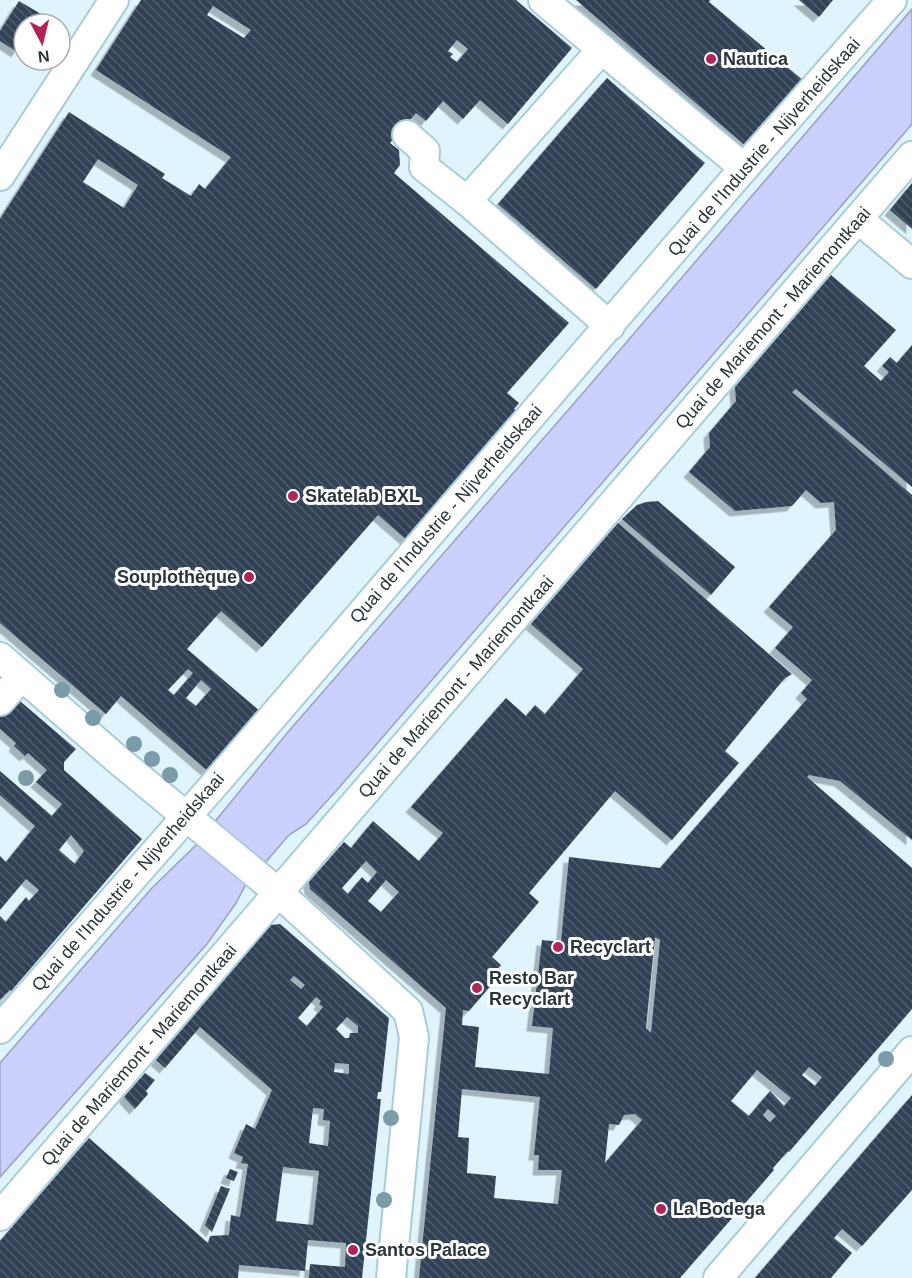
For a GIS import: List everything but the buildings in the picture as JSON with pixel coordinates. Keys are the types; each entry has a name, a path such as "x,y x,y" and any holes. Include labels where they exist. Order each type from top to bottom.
{"street":[{"path":"543,0 744,168"},
{"name":"Quai de l'Industrie - Nijverheidskaai","path":"0,1029 194,822 744,168 892,0"},
{"path":"0,176 108,2"},
{"path":"466,201 602,49"},
{"path":"407,135 425,151 424,166 610,326"},
{"name":"Quai de Mariemont - Mariemontkaai","path":"0,1216 270,886 912,156"},
{"path":"858,219 912,264"},
{"path":"0,657 118,760 270,886 408,1011 414,1037 391,1278"},
{"path":"0,701 22,676"},
{"path":"718,1278 912,1051"}],"water":[{"path":"912,9 912,124 337,790 306,824 289,835 245,886 207,944 0,1177 0,1063 151,889 195,846 288,732 583,393"}],"place":[{"name":"Nautica","path":"711,59"},
{"name":"Skatelab BXL","path":"293,496"},
{"name":"Souplothèque","path":"249,577"},
{"name":"Recyclart","path":"558,947"},
{"name":"Resto Bar Recyclart","path":"477,988"},
{"name":"La Bodega","path":"661,1209"},
{"name":"Santos Palace","path":"353,1250"}]}
